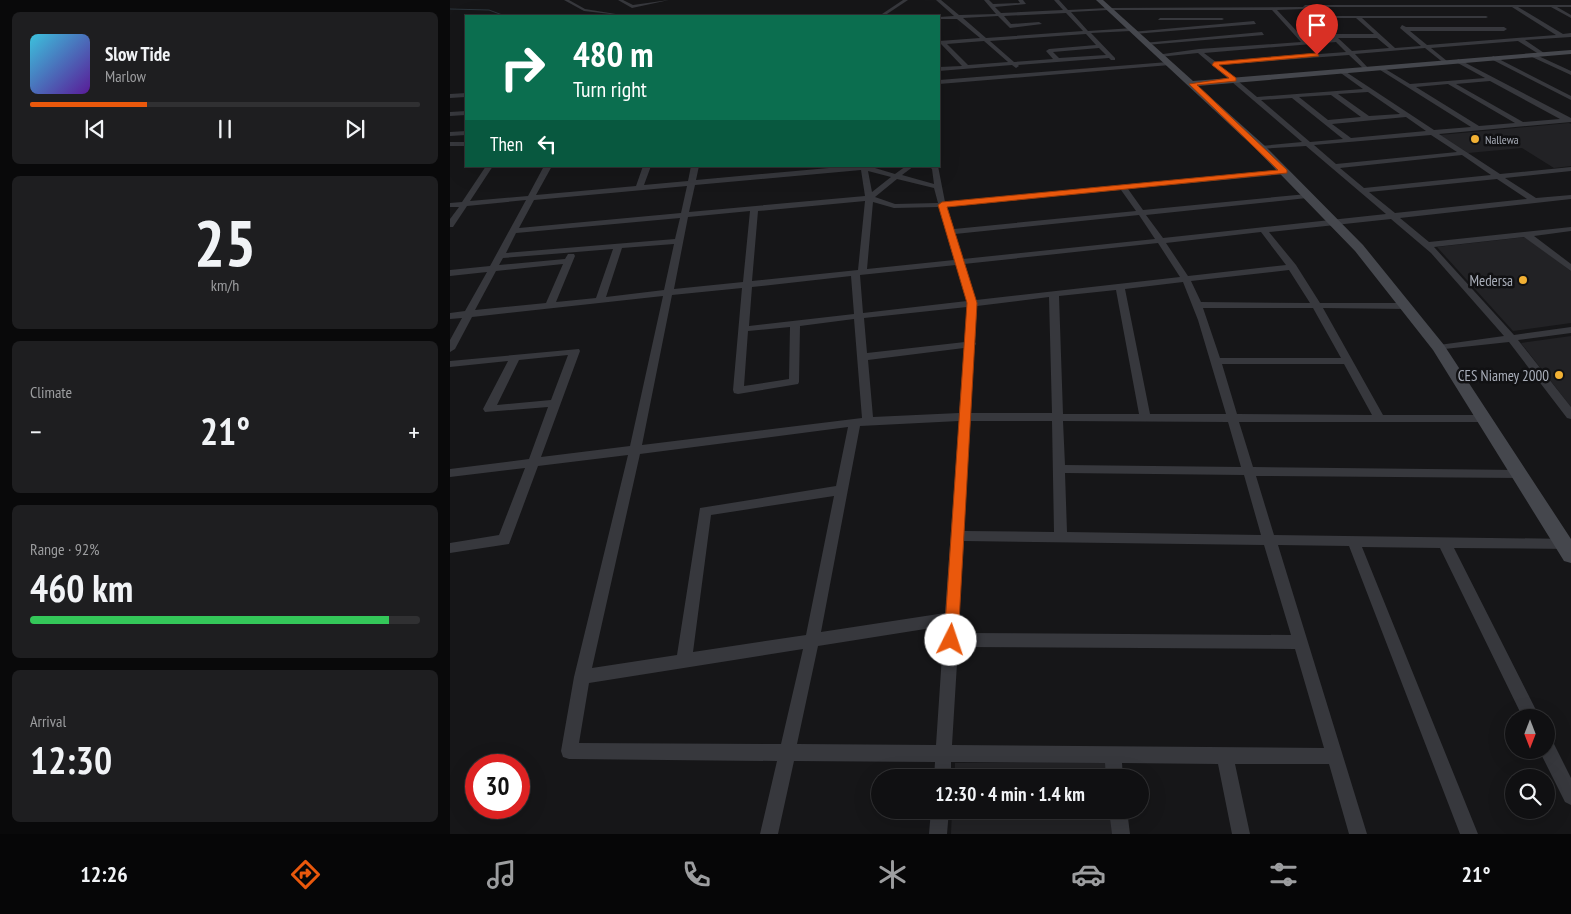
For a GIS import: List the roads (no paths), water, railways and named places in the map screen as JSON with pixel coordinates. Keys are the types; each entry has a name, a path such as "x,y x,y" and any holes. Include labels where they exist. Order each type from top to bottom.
{"street":[{"path":"566,0 584,10 619,15"},
{"path":"620,0 632,7 667,0"},
{"path":"883,15 906,0"},
{"path":"938,0 1027,75"},
{"path":"986,0 1010,26 1039,24 1031,14"},
{"path":"991,6 1024,4 1020,0"},
{"path":"1056,0 1121,68"},
{"path":"1099,0 1261,148 1332,222 1360,248 1439,348 1569,548"},
{"path":"1192,0 1196,8"},
{"path":"1299,0 1366,69"},
{"path":"1369,0 1445,62"},
{"path":"1460,0 1520,39 1538,55 1571,73"},
{"path":"1541,0 1571,17"},
{"path":"1346,6 1394,50"},
{"path":"1512,6 1562,36"},
{"path":"940,18 1000,16 1108,8 1571,6"},
{"path":"1148,8 1171,29"},
{"path":"1243,8 1247,13"},
{"path":"1273,8 1305,43"},
{"path":"1315,17 1486,17"},
{"path":"1160,19 1251,19 1270,46"},
{"path":"940,42 1254,23"},
{"path":"1404,29 1504,29"},
{"path":"1146,43 1262,34"},
{"path":"1214,64 1571,35"},
{"path":"1159,54 1305,43 1336,38 1379,36"},
{"path":"940,42 967,67"},
{"path":"1058,60 1049,51 1100,46"},
{"path":"1199,51 1427,245 1511,338 1571,415"},
{"path":"1192,84 1571,52"},
{"path":"940,69 1109,56"},
{"path":"1493,58 1571,98"},
{"path":"1458,61 1570,121"},
{"path":"940,82 1168,64"},
{"path":"1380,68 1478,129"},
{"path":"1341,71 1535,201"},
{"path":"1410,86 1491,79"},
{"path":"1450,83 1522,125"},
{"path":"1256,99 1369,90"},
{"path":"1332,93 1368,119"},
{"path":"450,96 465,95"},
{"path":"1293,96 1349,140"},
{"path":"450,114 463,113"},
{"path":"1327,122 1408,115"},
{"path":"1261,148 1570,121"},
{"path":"450,134 465,133"},
{"path":"451,145 465,144"},
{"path":"1334,166 1464,153"},
{"path":"450,225 489,167"},
{"path":"450,349 547,167"},
{"path":"639,188 647,167"},
{"path":"695,167 635,450 582,678 569,751 1335,756"},
{"path":"450,204 865,167 895,177 938,187"},
{"path":"769,834 812,640 841,490 861,422 862,357 859,316 859,272 869,198 865,167"},
{"path":"869,198 910,167"},
{"path":"934,167 936,168 942,205 972,303 943,769"},
{"path":"1362,190 1571,169"},
{"path":"513,231 869,198 894,206 942,205 1284,172"},
{"path":"1124,187 1186,279 1197,305 1358,834"},
{"path":"950,232 1307,196"},
{"path":"450,316 1571,197"},
{"path":"754,208 738,390 794,382 795,323"},
{"path":"1263,229 1293,267 1380,419"},
{"path":"1427,245 1571,229"},
{"path":"1526,234 1571,268"},
{"path":"500,256 678,241"},
{"path":"600,300 618,246"},
{"path":"550,306 574,250"},
{"path":"450,273 569,261"},
{"path":"744,329 1293,267"},
{"path":"1120,287 1145,418"},
{"path":"1054,294 1061,538"},
{"path":"1197,305 1407,306"},
{"path":"1439,348 1571,330"},
{"path":"862,357 970,344"},
{"path":"450,364 575,351 504,540 450,548"},
{"path":"515,358 489,410 556,403"},
{"path":"1215,361 1347,361"},
{"path":"450,472 861,422 966,417 1484,419"},
{"path":"1059,469 1520,474"},
{"path":"684,661 706,511 841,490"},
{"path":"958,536 1354,542 1569,548"},
{"path":"1354,542 1469,834"},
{"path":"1445,544 1528,709"},
{"path":"582,678 953,618"},
{"path":"951,640 1300,642"},
{"path":"1113,755 1114,769"},
{"path":"1225,755 1241,834"},
{"path":"1552,759 1571,796"},
{"path":"938,834 939,819"},
{"path":"1119,819 1121,834"}],"waterway":[{"path":"450,9 489,10 502,15"}],"place":[{"name":"Nallewa","path":"1475,139"},
{"name":"Medersa","path":"1523,280"},
{"name":"CES Niamey 2000","path":"1559,375"}]}
